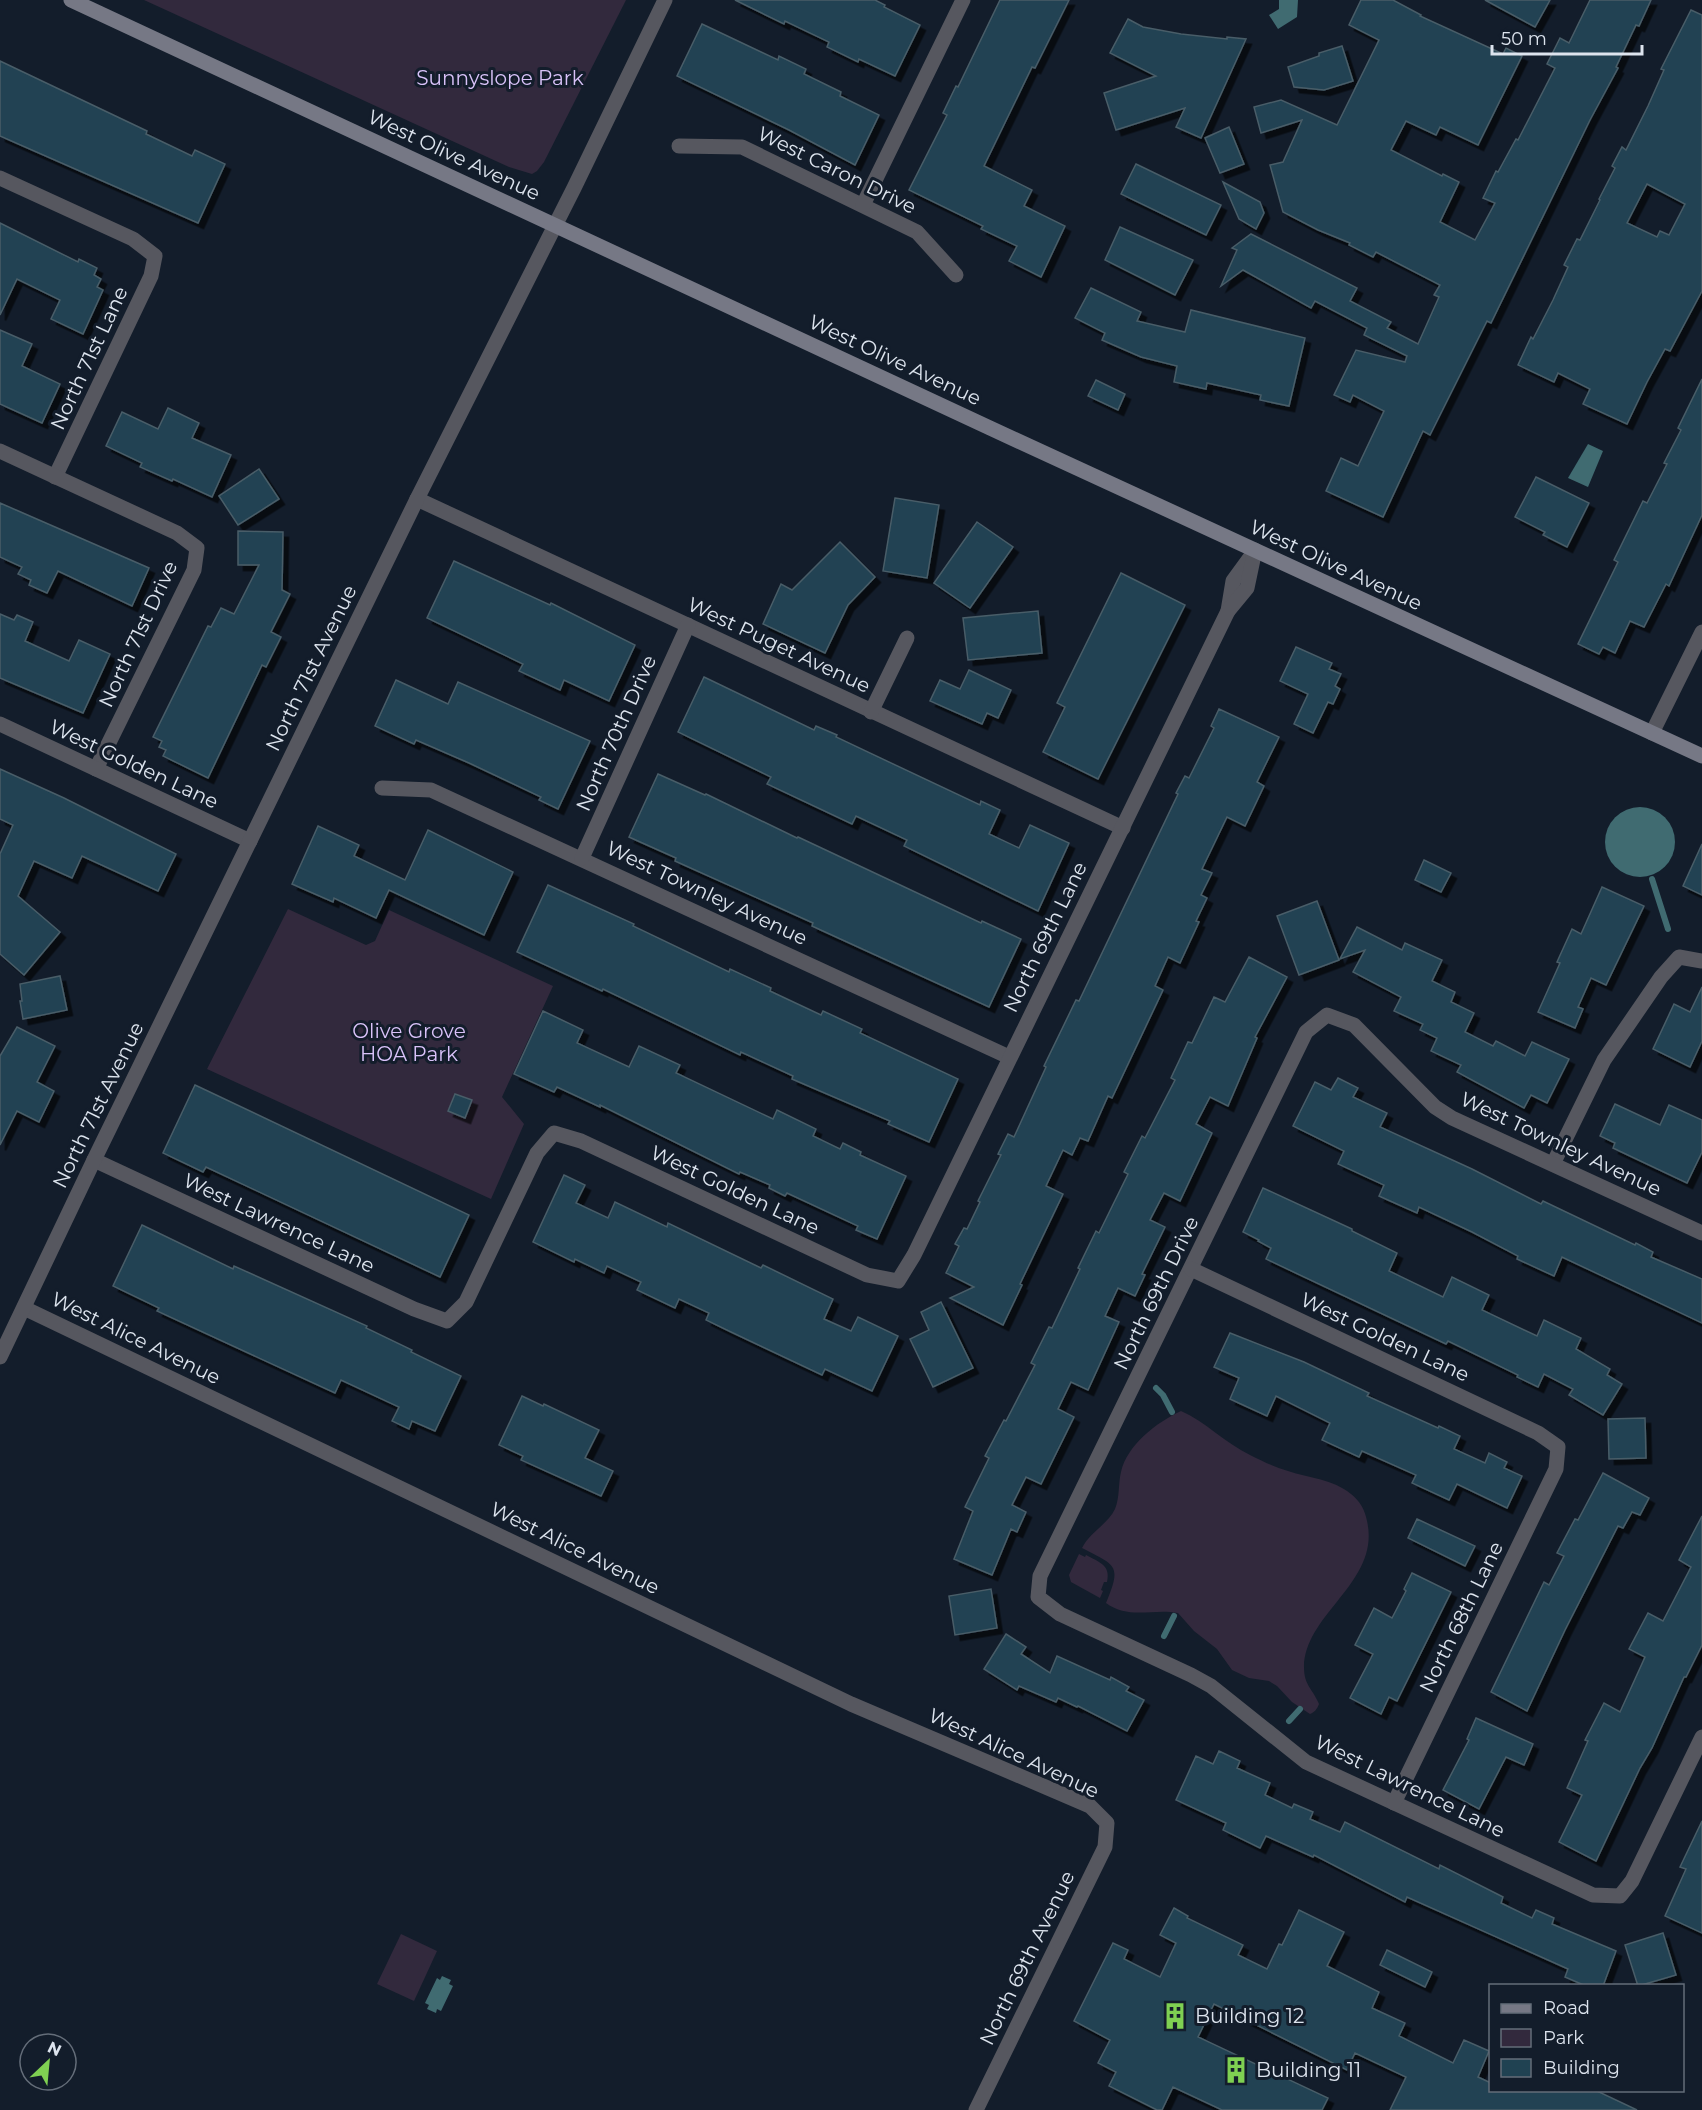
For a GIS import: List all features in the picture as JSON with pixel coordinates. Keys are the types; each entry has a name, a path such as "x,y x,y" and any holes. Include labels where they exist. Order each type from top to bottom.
{"main road":[{"name":"West Olive Avenue","path":"71,0 1702,756"}],"street":[{"name":"North 71st Avenue","path":"0,1357 417,499 665,0"},
{"path":"863,205 958,2"},
{"name":"West Caron Drive","path":"679,146 742,147 917,232 956,275"},
{"name":"North 71st Lane","path":"0,178 132,239 155,256 151,276 55,477"},
{"path":"0,451 55,477"},
{"name":"North 71st Drive","path":"55,477 177,533 198,548 194,570 96,769"},
{"name":"West Puget Avenue","path":"417,499 1123,828"},
{"name":"North 69th Lane","path":"898,1281 914,1255 1228,611 1233,581 1255,550"},
{"name":"North 70th Drive","path":"582,858 688,625"},
{"path":"1652,733 1702,632"},
{"path":"871,712 907,638"},
{"name":"West Golden Lane","path":"0,724 250,841"},
{"name":"West Townley Avenue","path":"381,788 431,790 1009,1057"},
{"path":"1553,1164 1610,1050 1661,977 1679,957 1702,961"},
{"name":"West Townley Avenue","path":"1327,1015 1354,1025 1435,1107 1452,1118 1702,1233"},
{"name":"North 69th Drive","path":"1038,1597 1040,1576 1306,1032 1327,1015"},
{"name":"West Golden Lane","path":"447,1321 466,1302 537,1153 554,1133 581,1141 867,1275 898,1281"},
{"name":"West Lawrence Lane","path":"94,1160 404,1304 447,1321"},
{"name":"West Golden Lane","path":"1191,1269 1538,1433 1558,1447"},
{"name":"West Alice Avenue","path":"24,1308 851,1704 1090,1806 1107,1823"},
{"name":"North 68th Lane","path":"1394,1803 1556,1469 1558,1447"},
{"name":"West Lawrence Lane","path":"1038,1597 1060,1614 1211,1686 1306,1762 1593,1895 1620,1896 1632,1881 1702,1737"},
{"name":"North 69th Avenue","path":"976,2110 1105,1847 1107,1823"}],"green space":[{"name":"Sunnyslope Park","path":"144,0 626,0 544,162 532,174 509,167"},
{"name":"Olive Grove HOA Park","path":"288,909 366,945 375,941 389,910 553,986 502,1097 524,1124 491,1199 207,1069"},
{"path":"1181,1411 1259,1459 1283,1469 1337,1485 1351,1494 1363,1509 1367,1521 1368,1543 1363,1562 1353,1580 1316,1630 1308,1648 1304,1673 1319,1704 1310,1714 1292,1702 1269,1681 1249,1678 1232,1670 1217,1649 1194,1631 1178,1613 1123,1611 1106,1603 1114,1580 1113,1568 1109,1563 1082,1548 1115,1509 1124,1462 1136,1444 1162,1421"},
{"path":"1079,1554 1085,1557 1086,1555 1106,1568 1107,1582 1104,1582 1100,1598 1071,1582 1069,1575"},
{"path":"401,1934 437,1951 414,2001 377,1984"}],"shaded area":[{"path":"1279,0 1298,0 1297,17 1278,29 1269,15 1279,9"},
{"path":"1588,444 1603,451 1588,487 1568,478"},
{"path":"1633,807 1647,807 1660,813 1669,822 1675,835 1673,855 1665,867 1647,877 1633,877 1620,871 1611,862 1605,849 1605,835 1611,822 1620,813"},
{"path":"442,1976 451,1980 449,1984 453,1986 441,2011 437,2009 436,2013 427,2009 429,2005 425,2003 437,1978 440,1980"}],"building":[{"path":"735,0 875,0 920,25 895,76 859,59 858,62 827,47 829,42 785,21 784,24"},
{"path":"1000,0 1069,0 1035,68 1032,67 984,166 1032,190 1024,206 1065,226 1041,277 1009,261 1017,246 981,229 983,226 909,190 947,115 943,113"},
{"path":"1361,0 1393,0 1420,16 1503,54 1506,48 1522,56 1478,145 1440,127 1436,135 1406,121 1391,150 1442,176 1443,174 1459,182 1440,222 1475,240 1495,203 1483,198 1496,171 1498,172 1516,139 1518,140 1555,68 1547,64 1560,38 1569,43 1590,0 1651,0 1639,26 1636,25 1616,67 1618,68 1590,120 1491,323 1487,321 1430,435 1423,431 1383,517 1326,491 1341,458 1358,466 1384,411 1353,395 1350,402 1334,395 1356,350 1405,362 1407,356 1364,335 1367,328 1315,301 1311,308 1243,270 1221,286 1237,250 1232,248 1251,234 1357,288 1350,301 1391,322 1387,328 1418,344 1439,297 1434,295 1440,285 1376,252 1373,257 1349,245 1350,243 1283,212 1270,165 1283,162 1302,120 1261,133 1254,107 1281,100 1337,125 1379,40 1349,25"},
{"path":"1485,0 1550,0 1535,27"},
{"path":"1691,10 1702,15 1702,291 1670,351 1665,349 1627,424 1583,404 1590,389 1558,373 1554,382 1518,365 1531,337 1533,339 1553,300 1568,267 1564,265 1577,239 1580,240 1600,200 1615,168 1612,166 1622,147 1626,150 1648,106 1664,70 1661,69","holes":["1647,184 1685,204 1669,235 1660,231 1657,237 1627,223"]},
{"path":"1128,19 1143,27 1181,34 1246,39 1201,138 1176,127 1185,108 1116,130 1104,93 1156,76 1110,53"},
{"path":"702,24 778,60 779,56 806,69 804,74 841,92 840,96 879,115 855,165 677,76"},
{"path":"1342,46 1353,81 1324,90 1294,87 1288,67 1319,56 1319,53"},
{"path":"0,61 147,131 146,134 192,156 195,150 225,164 198,223 0,136"},
{"path":"1229,127 1244,164 1220,173 1205,138"},
{"path":"1136,164 1221,205 1206,235 1121,194"},
{"path":"1223,182 1260,202 1264,213 1256,229 1239,219"},
{"path":"0,223 78,262 79,259 97,268 94,275 101,279 97,287 103,290 83,334 51,319 60,300 17,279 0,315"},
{"path":"1120,227 1193,260 1175,295 1105,260"},
{"path":"1091,288 1141,312 1137,321 1185,332 1191,310 1305,338 1289,406 1260,400 1261,395 1207,383 1206,389 1174,382 1177,366 1141,357 1102,340 1105,333 1075,318"},
{"path":"0,330 32,344 22,366 60,384 42,423 0,404"},
{"path":"1702,379 1702,515 1669,586 1666,584 1644,627 1630,621 1615,653 1603,647 1599,654 1578,644 1618,562 1614,560 1643,501 1647,503 1667,464 1664,463 1681,430 1678,428"},
{"path":"1096,380 1125,394 1118,410 1088,396"},
{"path":"168,408 199,423 192,438 231,455 212,497 140,467 142,463 106,446 122,412 158,429"},
{"path":"259,469 279,499 238,525 219,496"},
{"path":"1536,477 1589,503 1567,547 1543,535 1545,532 1515,517"},
{"path":"895,498 939,505 927,578 883,571"},
{"path":"0,503 149,568 132,606 58,571 47,593 29,585 31,580 18,574 22,567 0,557"},
{"path":"977,522 1013,547 970,608 934,583"},
{"path":"238,531 283,532 282,590 290,594 271,632 281,637 266,667 262,665 208,778 163,756 166,750 159,747 162,741 153,737 208,626 211,627 221,608 234,614 259,565 238,565"},
{"path":"840,542 875,577 848,605 825,653 763,624 781,584 792,590"},
{"path":"454,561 550,605 551,603 635,645 609,701 564,680 560,690 519,671 523,664 427,618"},
{"path":"1121,573 1185,605 1098,779 1043,752 1065,707 1057,703"},
{"path":"1038,611 1042,653 968,660 963,618"},
{"path":"0,614 14,620 17,615 33,622 25,641 69,661 79,640 110,654 83,713 0,678"},
{"path":"1296,647 1332,663 1329,669 1341,674 1335,686 1340,689 1333,704 1328,702 1313,733 1294,724 1308,694 1280,681"},
{"path":"969,670 1011,690 998,718 987,713 982,724 930,701 940,680 960,689"},
{"path":"704,677 814,730 816,726 837,735 836,737 980,805 981,801 1000,810 989,834 1019,848 1030,825 1069,843 1038,911 904,846 907,840 856,816 852,824 767,784 771,777 678,732"},
{"path":"396,680 448,704 458,682 590,741 558,809 539,800 541,797 469,763 416,740 414,744 375,726"},
{"path":"1219,709 1279,737 1257,782 1264,786 1245,826 1227,817 1202,869 1212,873 1201,895 1207,898 1196,921 1199,922 1180,963 1168,957 1155,986 1163,990 1112,1098 1108,1096 1088,1141 1080,1138 1072,1155 1063,1150 1046,1186 1063,1194 1003,1325 950,1298 974,1287 946,1273 959,1246 955,1244 964,1228 967,1229 1001,1155 998,1154 1008,1134 1014,1137 1046,1067 1044,1066 1076,1000 1079,1001 1178,794 1176,793 1185,776 1189,778 1214,728 1211,726"},
{"path":"0,769 176,854 158,891 82,856 72,878 34,861 18,896 60,932 24,975 0,954 0,854 13,825 0,819"},
{"path":"658,774 706,794 981,923 982,921 1021,939 989,1007 812,926 813,923 675,861 676,858 629,837"},
{"path":"318,826 359,845 354,856 405,880 428,830 513,872 484,935 389,890 376,918 334,898 333,902 292,884"},
{"path":"1702,844 1702,895 1683,886"},
{"path":"1424,860 1451,873 1441,892 1415,880"},
{"path":"548,885 634,924 633,926 729,972 730,969 771,988 770,991 821,1015 823,1011 862,1029 860,1033 958,1079 929,1142 888,1124 890,1121 792,1079 793,1076 741,1052 740,1055 603,989 602,991 517,952"},
{"path":"1602,887 1644,906 1606,985 1591,978 1578,1007 1583,1009 1575,1028 1538,1012 1572,929 1581,934"},
{"path":"1317,901 1339,960 1299,975 1277,916"},
{"path":"1357,927 1402,950 1405,943 1442,960 1432,981 1455,992 1451,1002 1474,1013 1465,1032 1493,1046 1496,1041 1525,1056 1532,1042 1569,1059 1547,1103 1531,1095 1524,1108 1457,1072 1461,1065 1431,1051 1437,1038 1420,1030 1423,1024 1394,1011 1401,997 1353,972 1365,950 1340,959"},
{"path":"1249,957 1287,977 1255,1037 1257,1038 1228,1106 1210,1097 1196,1124 1212,1133 1180,1201 1164,1193 1150,1220 1165,1227 1142,1274 1145,1275 1135,1296 1118,1288 1105,1316 1119,1322 1088,1390 1071,1382 1058,1409 1074,1417 1041,1484 1026,1477 1012,1505 1026,1512 1017,1532 1011,1529 992,1575 954,1559 973,1511 965,1507 989,1458 985,1456 1035,1365 1031,1363 1049,1327 1052,1328 1096,1231 1099,1233 1128,1174 1124,1172 1142,1136 1145,1138 1175,1080 1171,1078 1188,1042 1192,1043 1214,997 1225,1002"},
{"path":"60,976 67,1010 23,1019 20,984"},
{"path":"1702,987 1702,1041 1690,1067 1653,1049 1674,1004 1690,1012"},
{"path":"543,1011 583,1030 577,1043 629,1067 639,1046 680,1065 676,1073 773,1119 777,1110 816,1129 813,1136 840,1149 843,1143 861,1152 860,1155 906,1176 877,1239 856,1230 858,1226 787,1193 785,1196 769,1188 770,1185 740,1172 739,1174 600,1105 600,1107 557,1087 554,1092 514,1074"},
{"path":"17,1027 55,1046 37,1082 54,1091 39,1122 17,1111 0,1145 0,1056"},
{"path":"1338,1078 1358,1088 1353,1097 1387,1113 1380,1127 1472,1169 1541,1204 1543,1201 1635,1245 1636,1243 1653,1252 1651,1257 1702,1279 1702,1323 1562,1257 1554,1276 1517,1259 1518,1256 1472,1232 1419,1207 1417,1213 1379,1196 1384,1185 1338,1164 1344,1151 1293,1126 1315,1082 1331,1090"},
{"path":"195,1085 469,1215 440,1277 206,1167 203,1172 163,1153"},
{"path":"455,1094 472,1100 465,1118 448,1111"},
{"path":"1615,1104 1660,1125 1669,1105 1702,1120 1702,1152 1687,1183 1613,1148 1615,1143 1600,1136"},
{"path":"564,1175 585,1185 576,1203 608,1218 615,1202 667,1227 668,1223 761,1268 763,1265 833,1299 824,1319 851,1331 858,1317 898,1336 872,1391 825,1369 822,1375 731,1332 706,1320 709,1313 679,1299 675,1308 637,1290 641,1282 607,1266 604,1273 575,1259 574,1262 533,1242"},
{"path":"1263,1188 1352,1229 1397,1253 1389,1271 1443,1297 1452,1277 1489,1295 1482,1310 1537,1336 1544,1320 1581,1338 1576,1349 1610,1369 1607,1375 1622,1384 1603,1415 1569,1395 1573,1389 1544,1374 1538,1387 1448,1341 1446,1344 1266,1259 1271,1248 1243,1232"},
{"path":"142,1225 233,1269 234,1266 367,1326 366,1328 412,1350 411,1352 461,1376 435,1431 412,1421 409,1429 392,1421 399,1407 341,1380 335,1393 157,1311 159,1308 113,1286"},
{"path":"941,1302 973,1368 933,1387 910,1339 929,1330 921,1312"},
{"path":"1230,1333 1304,1362 1369,1393 1367,1396 1460,1436 1454,1449 1485,1463 1489,1453 1507,1462 1504,1468 1522,1476 1507,1508 1457,1484 1449,1500 1412,1483 1416,1475 1362,1451 1359,1457 1322,1440 1330,1423 1276,1396 1267,1416 1230,1399 1239,1378 1214,1367"},
{"path":"522,1396 599,1430 585,1458 613,1471 601,1496 521,1460 523,1456 499,1445"},
{"path":"1645,1418 1646,1458 1609,1459 1608,1419"},
{"path":"1603,1473 1649,1498 1640,1515 1632,1512 1623,1528 1618,1526 1527,1711 1491,1692 1544,1582 1549,1585 1564,1556 1557,1553"},
{"path":"1702,1516 1702,1645 1684,1677 1596,1861 1559,1842 1582,1795 1567,1788 1588,1741 1585,1740 1604,1703 1620,1712 1645,1657 1629,1649 1648,1613 1663,1621 1691,1567 1679,1560"},
{"path":"1417,1519 1475,1546 1465,1566 1408,1538"},
{"path":"1412,1573 1451,1592 1397,1701 1389,1697 1381,1714 1350,1698 1373,1654 1355,1645 1374,1608 1392,1618 1406,1591 1404,1589"},
{"path":"991,1589 997,1628 955,1635 949,1596"},
{"path":"1006,1634 1026,1647 1021,1654 1050,1673 1057,1656 1110,1680 1111,1677 1129,1687 1126,1691 1144,1700 1127,1731 1058,1698 1056,1702 1019,1686 1017,1690 984,1669"},
{"path":"1476,1718 1533,1744 1524,1765 1506,1757 1479,1809 1443,1790 1469,1740 1467,1739"},
{"path":"1219,1751 1240,1761 1237,1768 1270,1783 1265,1795 1292,1808 1294,1804 1313,1812 1310,1819 1340,1832 1345,1822 1439,1869 1440,1865 1503,1897 1501,1903 1532,1918 1536,1910 1554,1918 1552,1924 1616,1951 1604,1984 1581,1984 1565,1977 1568,1969 1407,1897 1405,1902 1314,1855 1313,1857 1266,1836 1260,1848 1223,1830 1226,1823 1176,1800 1196,1756 1213,1764"},
{"path":"1702,1821 1702,1933 1665,1916 1686,1869 1680,1867"},
{"path":"1174,1908 1188,1916 1187,1918 1243,1945 1238,1955 1267,1969 1299,1910 1344,1932 1327,1966 1379,1992 1372,2008 1405,2023 1399,2036 1453,2063 1464,2040 1489,2051 1478,2077 1489,2082 1489,2092 1599,2092 1637,2110 1390,2110 1406,2077 1355,2053 1347,2070 1214,2004 1198,2037 1328,2098 1322,2110 1222,2110 1173,2087 1162,2110 1157,2110 1109,2086 1116,2072 1098,2063 1110,2040 1074,2021 1113,1943 1128,1950 1124,1959 1160,1977 1176,1943 1160,1935"},
{"path":"1663,1933 1676,1975 1637,1984 1625,1945"},
{"path":"1387,1950 1432,1972 1425,1987 1380,1965"}],"waterway":[{"path":"1652,879 1668,929"},
{"path":"1156,1388 1163,1395 1172,1412"},
{"path":"1164,1636 1174,1616"},
{"path":"1289,1721 1300,1709"}],"place":[{"name":"Building 12","path":"1175,2016"},
{"name":"Building 11","path":"1236,2070"}]}
